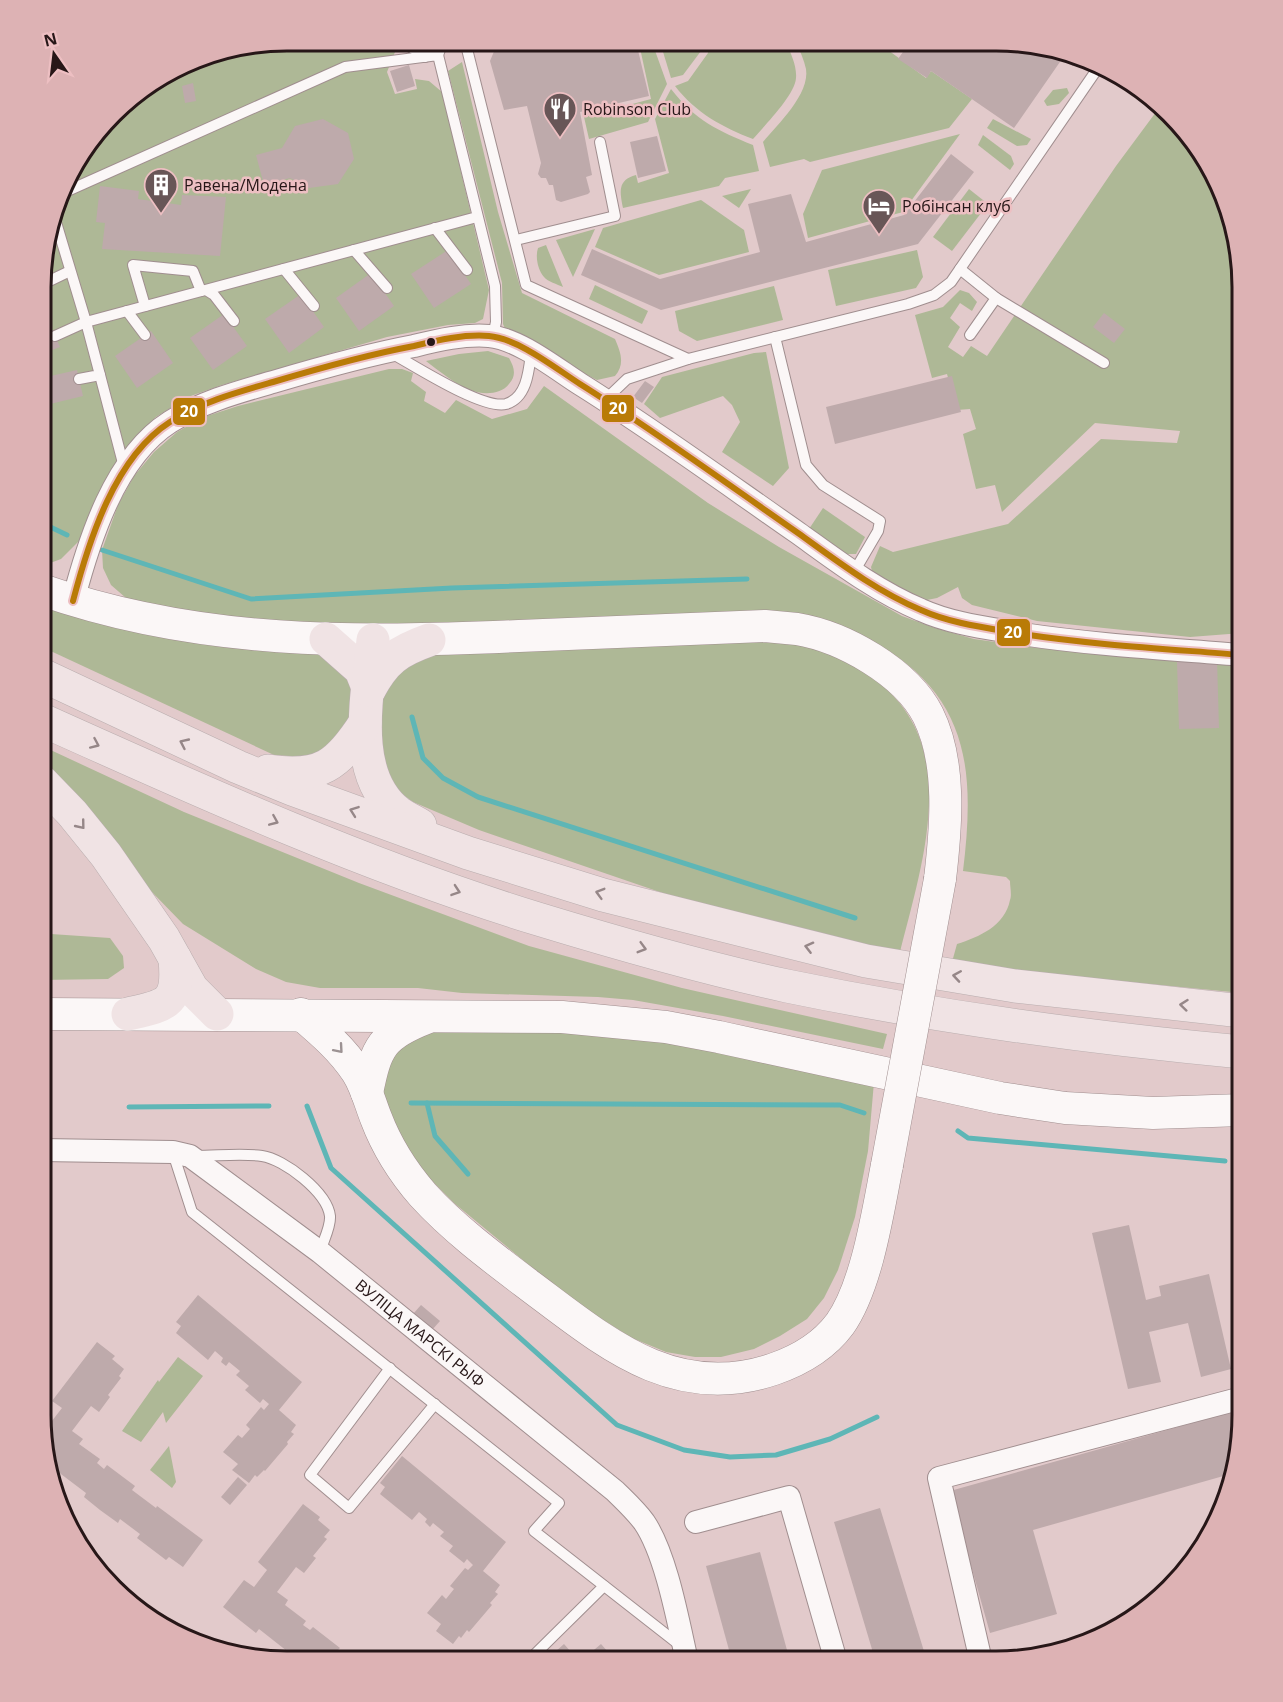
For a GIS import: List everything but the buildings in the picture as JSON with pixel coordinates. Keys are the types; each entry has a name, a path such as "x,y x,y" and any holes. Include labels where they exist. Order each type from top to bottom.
{"highway":[{"path":"326,639 361,670 369,690"},
{"path":"373,640 365,723 366,753 373,775 383,795 398,812 468,853"},
{"path":"369,690 378,673 396,654 429,640"},
{"path":"51,680 238,767 468,853 603,895 866,961 1015,986 1232,1010"},
{"path":"238,767 286,774 312,771 331,764 348,749 365,723"},
{"path":"51,724 388,868 536,918 675,958 786,986 890,1005 1051,1030 1232,1051"},
{"path":"51,791 106,855 137,898 192,989 217,1014"},
{"path":"128,1014 157,1008 169,1000 174,991 175,959"}],"street":[{"path":"74,601 87,553 124,468 145,442 168,423 199,406 236,392 388,351 469,336 493,336 531,353 605,400 854,572 901,602 926,613 966,624 1054,639 1232,654"},
{"path":"51,593 74,601 173,625 256,636 429,640 765,626 799,629 838,642 868,656 892,672 912,691 928,715 938,742 943,772 946,805 945,838 940,879 874,1229 858,1290 840,1324 816,1349 795,1362 761,1374 726,1380 699,1379 637,1360 612,1345 505,1267 424,1196 402,1168 386,1141 358,1074 331,1040 301,1014"},
{"path":"51,1014 562,1017 666,1027 999,1098 1065,1108 1153,1113 1232,1110"},
{"path":"366,1015 367,1093"},
{"path":"367,1093 372,1066 379,1048 390,1036 405,1026 432,1016"},
{"path":"51,1150 181,1154"},
{"name":"ВУЛІЦА МАРСКІ РЫФ","path":"181,1154 320,1251 606,1484 632,1508 645,1524 658,1552 685,1651"},
{"path":"979,1651 939,1478 1232,1401"},
{"path":"696,1522 789,1497 833,1651"}],"lane":[{"path":"416,51 425,57"},
{"path":"73,189 345,67 425,57 434,51"},
{"path":"439,51 495,286 496,322 493,336"},
{"path":"468,51 526,285 688,359"},
{"path":"605,400 627,379 688,359 934,296 951,282 1095,73"},
{"path":"516,240 615,216 600,142"},
{"path":"55,336 86,322 477,217"},
{"path":"435,228 467,270"},
{"path":"58,231 86,322 124,468"},
{"path":"354,250 387,288"},
{"path":"145,306 133,265 193,271 203,291 214,295 234,321"},
{"path":"284,269 314,306"},
{"path":"960,269 996,298 1104,363"},
{"path":"51,280 70,271"},
{"path":"970,335 996,298"},
{"path":"127,311 145,335"},
{"path":"775,337 806,465 823,485 880,521 878,531 854,572"},
{"path":"388,351 468,395 492,404 506,404 519,395 529,377 531,353"},
{"path":"80,379 100,375"},
{"path":"320,1251 330,1215 324,1201 312,1186 278,1160 261,1155 181,1154 192,1212 559,1503 534,1530 682,1651"},
{"path":"390,1368 310,1475 349,1508 435,1404"},
{"path":"538,1651 604,1586"}],"green space":[{"path":"395,51 387,72 395,94 417,89 415,79 429,81 442,92 489,290 483,319 475,323 448,325 387,337 188,397 156,417 129,444 111,471 80,540 61,559 51,563 53,256 59,226 69,197 91,156 120,120 143,100 183,75 211,64 256,53"},
{"path":"641,51 655,51 667,84 648,122 589,139 584,117 651,99"},
{"path":"663,51 701,51 683,75 671,78"},
{"path":"708,51 790,51 796,69 796,78 791,93 753,139 710,118 683,96 675,86 688,81"},
{"path":"800,51 889,51 926,78 931,71 972,99 949,128 810,162 804,159 770,167 763,142 792,108 803,88 806,69"},
{"path":"462,62 498,212 522,293 615,339 621,358 620,367 615,376 597,380 506,331 503,324 502,283 448,71"},
{"path":"1067,88 1069,93 1059,104 1047,106 1044,101 1053,90"},
{"path":"671,89 698,117 729,135 753,145 759,171 725,178 719,186 623,208 621,187 626,180 636,175 638,183 669,173 655,119"},
{"path":"1155,113 1183,143 1200,169 1214,197 1224,226 1230,256 1232,287 1232,634 1190,637 1037,621 972,605 962,598 958,587 937,598 922,601 873,575 871,567 880,546 893,552 1008,524 1101,439 1177,443 1180,431 1095,423 1002,512 995,485 976,489 963,434 976,429 970,409 957,410 947,374 932,378 915,315 943,307 960,290 969,293 977,302 972,311 960,303 950,318 960,327 948,347 963,357 971,346 987,356 1116,166"},
{"path":"993,119 1031,139 1027,145 1017,146 987,128"},
{"path":"960,134 903,212 808,238 803,214 822,170"},
{"path":"983,135 1011,156 1014,164 1010,170 978,145"},
{"path":"751,189 739,208 722,196"},
{"path":"969,189 988,204 952,251 933,237"},
{"path":"701,200 744,230 749,252 659,275 595,247 603,228"},
{"path":"595,229 573,277 556,240"},
{"path":"546,245 563,287 548,280 540,271 537,252 538,248"},
{"path":"917,250 923,277 916,288 836,306 828,270"},
{"path":"595,285 648,311 642,324 589,299"},
{"path":"774,286 783,320 697,341 679,331 675,311"},
{"path":"488,351 509,358 514,371 512,381 506,388 491,393 480,393 465,388 426,361 459,354"},
{"path":"766,352 789,468 773,486 722,452 740,422 732,405 723,396 660,418 644,404 662,377 754,353"},
{"path":"389,369 402,369 413,373 411,381 426,392 424,401 445,413 456,400 492,419 527,409 544,386 708,503 779,547 902,616 974,639 1037,648 1232,661 1232,992 952,962 957,944 982,934 1003,917 1011,898 1010,881 1006,877 963,871 968,797 965,765 958,734 945,707 926,681 899,658 865,637 378,631 204,618 126,598 111,585 103,568 102,550 118,505 134,476 154,452 177,432 204,417 238,406"},
{"path":"823,508 865,537 856,554 843,554 809,529"},
{"path":"51,605 321,650 345,672 353,696 353,713 346,728 321,753 303,757 274,755 51,651"},
{"path":"764,636 818,649 847,661 897,700 917,732 927,766 929,804 918,882 899,956 686,901 479,830 413,802 391,786 378,766 378,695 422,650"},
{"path":"51,750 184,812 359,883 529,946 682,988 887,1034 883,1049 633,1000 462,993 418,988 320,988 286,982 256,969 183,924 149,889 51,773"},
{"path":"51,934 110,938 123,956 124,968 108,979 51,980"},
{"path":"430,1029 596,1031 663,1038 874,1082 868,1151 855,1217 838,1270 824,1298 807,1319 754,1349 721,1357 695,1357 666,1352 632,1338 564,1294 454,1203 413,1162 385,1116 381,1059"},
{"path":"178,1357 203,1376 166,1423 163,1412 141,1442 122,1431 158,1380 159,1382"},
{"path":"169,1446 176,1482 172,1488 150,1470"}],"waterway":[{"path":"51,527 67,535"},
{"path":"102,550 251,599 452,588 747,579"},
{"path":"412,717 423,758 443,778 478,797 855,918"},
{"path":"411,1103 840,1105 864,1113"},
{"path":"427,1103 435,1136 468,1174"},
{"path":"129,1107 269,1106"},
{"path":"307,1106 331,1168 617,1425 684,1450 730,1457 776,1455 830,1439 877,1417"},
{"path":"958,1131 968,1138 1225,1161"}],"transit line":[{"name":"20","path":"73,601 96,527 119,478 151,437 170,422 220,398 326,367 378,353 442,340 489,336 524,348 548,363 663,439 857,575 921,610 958,622 1049,638 1232,654"}],"place":[{"name":"Robinson Club","path":"560,138"},
{"name":"Равена/Модена","path":"161,214"},
{"name":"Робінсан клуб","path":"879,235"}]}
